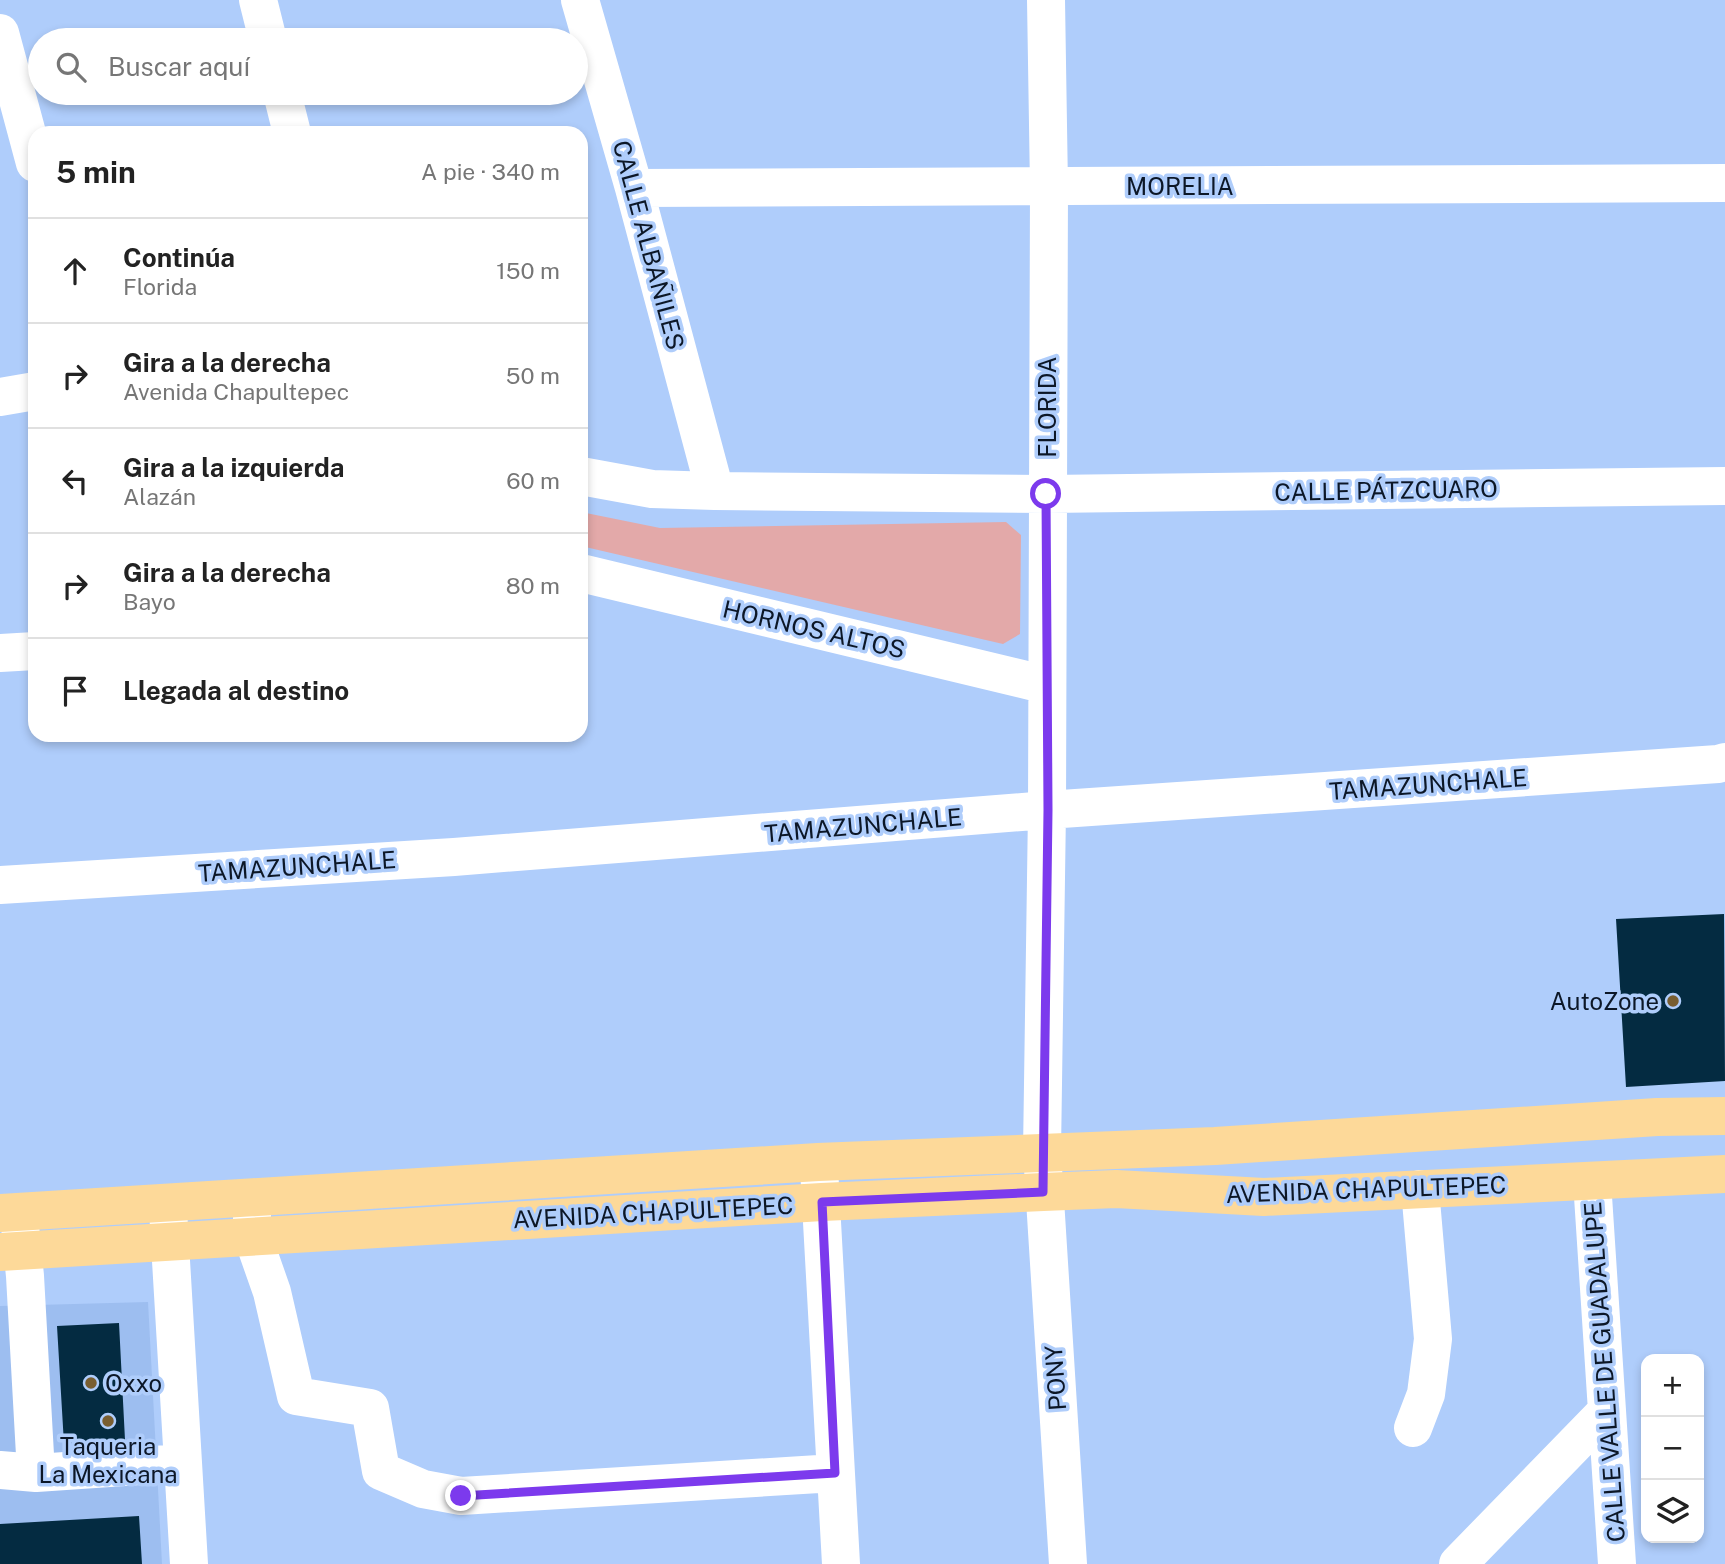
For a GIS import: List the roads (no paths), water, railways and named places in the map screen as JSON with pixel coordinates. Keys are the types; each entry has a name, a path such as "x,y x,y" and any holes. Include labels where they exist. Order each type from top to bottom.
{"main road":[{"name":"AVENIDA CHAPULTEPEC","path":"9,1213 818,1162 1215,1146 1657,1117 1725,1115"},
{"name":"AVENIDA CHAPULTEPEC","path":"11,1251 822,1202 1043,1192 1116,1189 1264,1197 1725,1174"}],"street":[{"path":"258,0 265,28"},
{"name":"CALLE ALBAÑILES","path":"580,0 634,188 715,491"},
{"name":"FLORIDA","path":"1043,1192 1048,810 1046,494 1049,187 1046,0"},
{"path":"0,33 28,137"},
{"path":"285,105 290,126"},
{"name":"MORELIA","path":"634,188 1725,183"},
{"path":"0,397 28,392"},
{"path":"588,477 652,489 1046,494"},
{"name":"CALLE PÁTZCUARO","path":"1046,494 1725,486"},
{"name":"HORNOS ALTOS","path":"588,575 1047,685"},
{"path":"0,653 28,651"},
{"name":"TAMAZUNCHALE","path":"0,885 454,857 1048,810 1725,762"},
{"path":"818,1162 841,1564"},
{"name":"CALLE VALLE DE GUADALUPE","path":"1592,1181 1617,1564"},
{"path":"1413,1428 1426,1394 1433,1339 1420,1189"},
{"name":"PONY","path":"1043,1192 1068,1564"},
{"path":"252,1197 252,1235 272,1292 296,1396 370,1408 380,1471 422,1489 461,1496 835,1473"},
{"path":"168,1203 189,1564"},
{"path":"9,1213 18,1471 184,1463"},
{"path":"1458,1564 1606,1412"}],"place":[{"name":"AutoZone","path":"1673,1001"},
{"name":"Oxxo","path":"91,1383"},
{"name":"Taqueria La Mexicana","path":"108,1421"}]}
